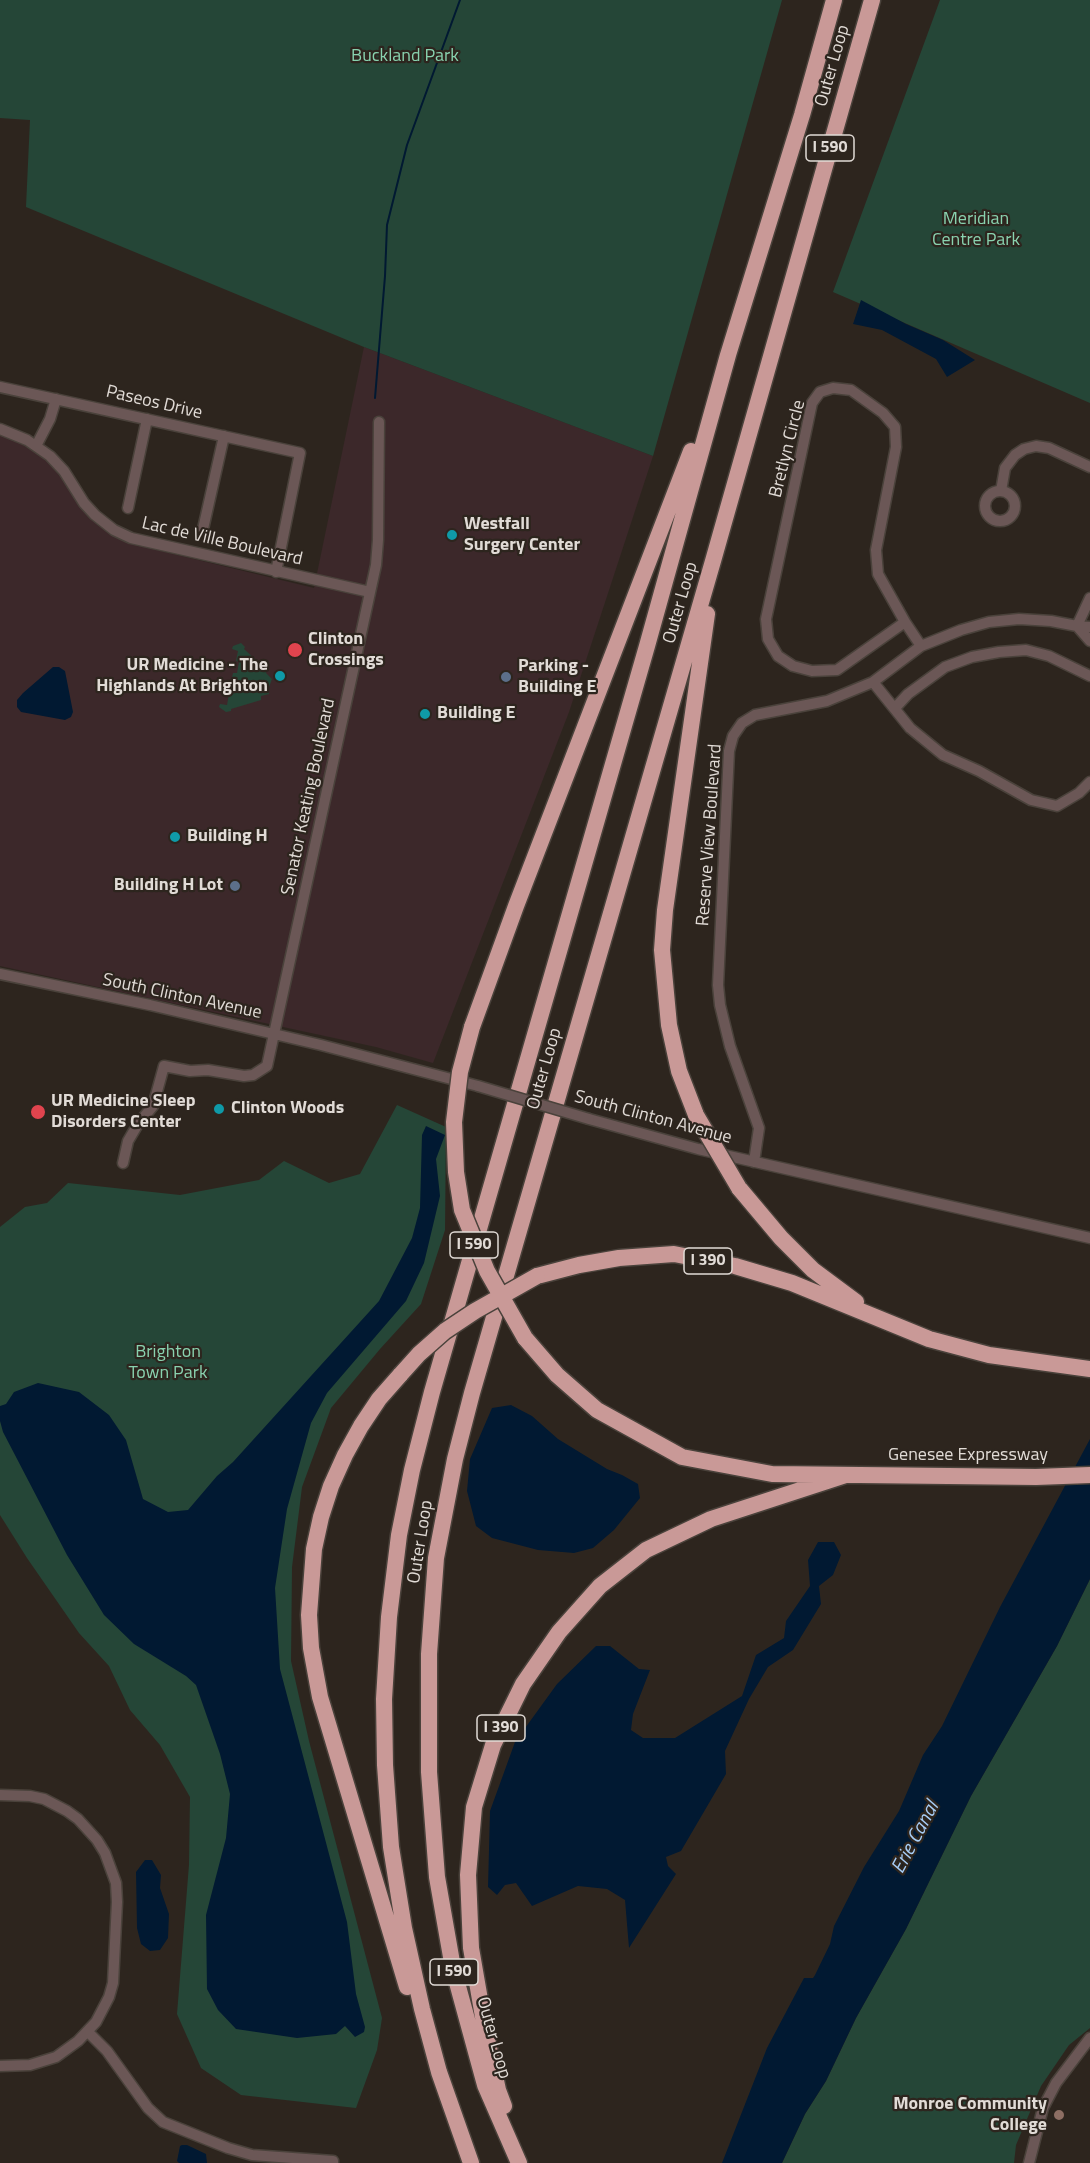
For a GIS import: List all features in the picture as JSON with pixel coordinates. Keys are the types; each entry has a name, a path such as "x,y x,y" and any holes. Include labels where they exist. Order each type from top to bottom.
{"highway":[{"name":"Outer Loop","path":"468,2156 439,2072 422,2009 407,1944 392,1855 386,1789 384,1724 386,1650 394,1568 412,1470 432,1392 647,646 728,355 802,115 834,0"},
{"name":"Outer Loop","path":"519,2163 485,2085 453,1968 437,1877 429,1773 429,1654 436,1558 455,1459 472,1393 713,561 872,0"},
{"name":"Genesee Expressway","path":"728,355 512,916 472,1026 458,1082 454,1122 456,1172 462,1210 487,1271 525,1338 557,1375 597,1410 682,1457 772,1474 1036,1477 1090,1475"},
{"path":"713,561 665,910 662,950 669,1025 679,1071 696,1115 739,1188 781,1238 813,1270 873,1315"},
{"name":"I 390","path":"468,2156 430,2058 380,1901 320,1697 310,1632 312,1566 317,1533 329,1493 345,1455 361,1426 380,1399 419,1354 445,1331 537,1276 619,1257 674,1254 735,1266 792,1283 929,1339 989,1355 1084,1369"},
{"name":"I 390","path":"524,2163 498,2090 471,1948 468,1875 474,1807 493,1745 523,1684 559,1632 600,1586 646,1550 711,1520 846,1475"}],"street":[{"name":"Paseos Drive","path":"0,387 300,453 276,572"},
{"name":"Bretlyn Circle","path":"904,622 837,670 812,671 793,666 778,656 768,639 766,619 812,403 820,392 833,388 851,390 883,413 895,427 896,447 876,550 878,574 904,622 921,646"},
{"path":"36,446 50,419 56,399"},
{"path":"128,508 147,419"},
{"name":"Senator Keating Boulevard","path":"123,1163 128,1141 153,1106 164,1066 190,1071 208,1070 236,1076 253,1075 267,1066 376,565 379,422"},
{"name":"Lac de Ville Boulevard","path":"0,429 36,446 57,464 84,503 119,532 143,542 370,592"},
{"path":"203,530 224,436"},
{"path":"1001,491 1005,468 1015,455 1024,449 1036,446 1049,448 1090,467"},
{"path":"1090,598 1077,626 1090,641"},
{"name":"Reserve View Boulevard","path":"754,1162 759,1128 730,1046 720,1005 718,985 729,751 733,736 742,723 755,715 827,701 873,682 921,646 961,630 989,622 1019,619 1090,627"},
{"path":"895,708 908,694 945,667 972,657 990,654 1026,650 1048,656 1090,676"},
{"path":"873,682 909,728 943,755 979,771 1031,800 1057,806 1079,793 1090,782"},
{"name":"South Clinton Avenue","path":"0,974 275,1034 478,1086 653,1137 1090,1238"},
{"path":"0,1795 44,1799 68,1811 88,1828 112,1868 117,1902 114,1976 109,1997 96,2022 68,2049 44,2062 0,2067"},
{"path":"88,2032 107,2051 148,2108 163,2122 252,2155 333,2161 333,2163"},
{"path":"1029,2163 1043,2108 1056,2083 1090,2038"}],"shaded area":[{"name":"Clinton Crossings","path":"364,347 653,456 569,712 433,1063 376,1047 0,966 0,435 20,443 45,459 59,474 89,517 132,544 314,588"}],"green space":[{"name":"Buckland Park","path":"0,0 782,0 653,456 364,347 26,207 30,120 0,118"},
{"name":"Meridian Centre Park","path":"940,0 1090,0 1090,403 833,292"},
{"path":"241,643 244,649 267,670 266,673 272,679 269,694 261,696 261,700 226,712 219,707 220,704 227,705 229,694 232,695 234,683 231,682 233,673 237,673 239,662 236,661 238,651 232,649 233,646"},
{"name":"Brighton Town Park","path":"397,1105 446,1127 445,1230 421,1304 331,1408 302,1487 292,1567 291,1661 309,1741 382,2018 377,2050 356,2108 241,2095 201,2068 177,2014 189,1865 190,1797 160,1745 130,1710 109,1666 79,1633 0,1515 0,1227 25,1207 47,1203 68,1183 180,1195 259,1180 284,1161 329,1183 360,1174"},
{"path":"1090,1579 1090,2028 1069,2045 1041,2086 1016,2145 1014,2163 782,2163 805,2114 826,2081 856,2018 906,1929 971,1796 1057,1646"}],"water":[{"path":"861,300 906,324 943,340 975,360 947,377 936,359 882,330 853,324"},
{"path":"53,667 59,667 65,671 73,712 71,717 65,720 21,712 17,707 17,700"},
{"path":"426,1126 445,1135 436,1159 440,1196 424,1263 406,1301 327,1393 311,1423 287,1509 275,1588 280,1669 347,1922 356,1994 365,2027 364,2032 355,2037 345,2026 336,2034 297,2038 236,2029 218,2010 207,1989 206,1915 226,1838 230,1794 220,1754 196,1685 186,1676 134,1644 104,1615 67,1555 3,1432 0,1406 6,1404 14,1392 38,1383 79,1392 109,1415 126,1440 143,1499 168,1512 188,1510 379,1301 412,1238 420,1208 422,1135"},
{"path":"511,1405 532,1416 558,1439 607,1469 638,1484 640,1498 614,1530 593,1548 574,1553 538,1550 492,1538 476,1526 467,1491 470,1459 492,1408"},
{"name":"Erie Canal","path":"1090,1439 1090,1579 1057,1646 971,1796 906,1929 856,2018 826,2081 805,2114 782,2163 722,2163 767,2048 804,1978 813,1978 815,1975 830,1944 834,1926 864,1867 899,1811 923,1755 942,1726 1000,1607"},
{"path":"818,1542 834,1542 841,1555 833,1575 819,1586 821,1604 793,1650 768,1667 749,1699 725,1751 726,1774 681,1851 666,1857 668,1866 676,1874 629,1948 625,1900 607,1889 578,1886 532,1906 516,1883 505,1885 497,1895 488,1887 490,1811 515,1742 557,1684 596,1646 610,1646 639,1669 650,1670 633,1714 631,1730 643,1738 675,1738 742,1696 756,1655 784,1638 786,1621 810,1586 808,1560"},
{"path":"145,1860 152,1860 161,1875 160,1888 169,1914 168,1938 160,1950 150,1951 141,1944 137,1928 136,1872"},
{"path":"182,2145 206,2154 207,2163 179,2163 177,2161"}],"waterway":[{"path":"375,398 387,225 407,145 460,0"}],"place":[{"name":"Westfall Surgery Center","path":"452,535"},
{"name":"Clinton Crossings","path":"295,650"},
{"name":"UR Medicine - The Highlands At Brighton","path":"280,676"},
{"name":"Parking - Building E","path":"506,677"},
{"name":"Building E","path":"425,714"},
{"name":"Building H","path":"175,837"},
{"name":"Building H Lot","path":"235,886"},
{"name":"Clinton Woods","path":"219,1109"},
{"name":"UR Medicine Sleep Disorders Center","path":"38,1112"},
{"name":"Monroe Community College","path":"1059,2115"}]}
